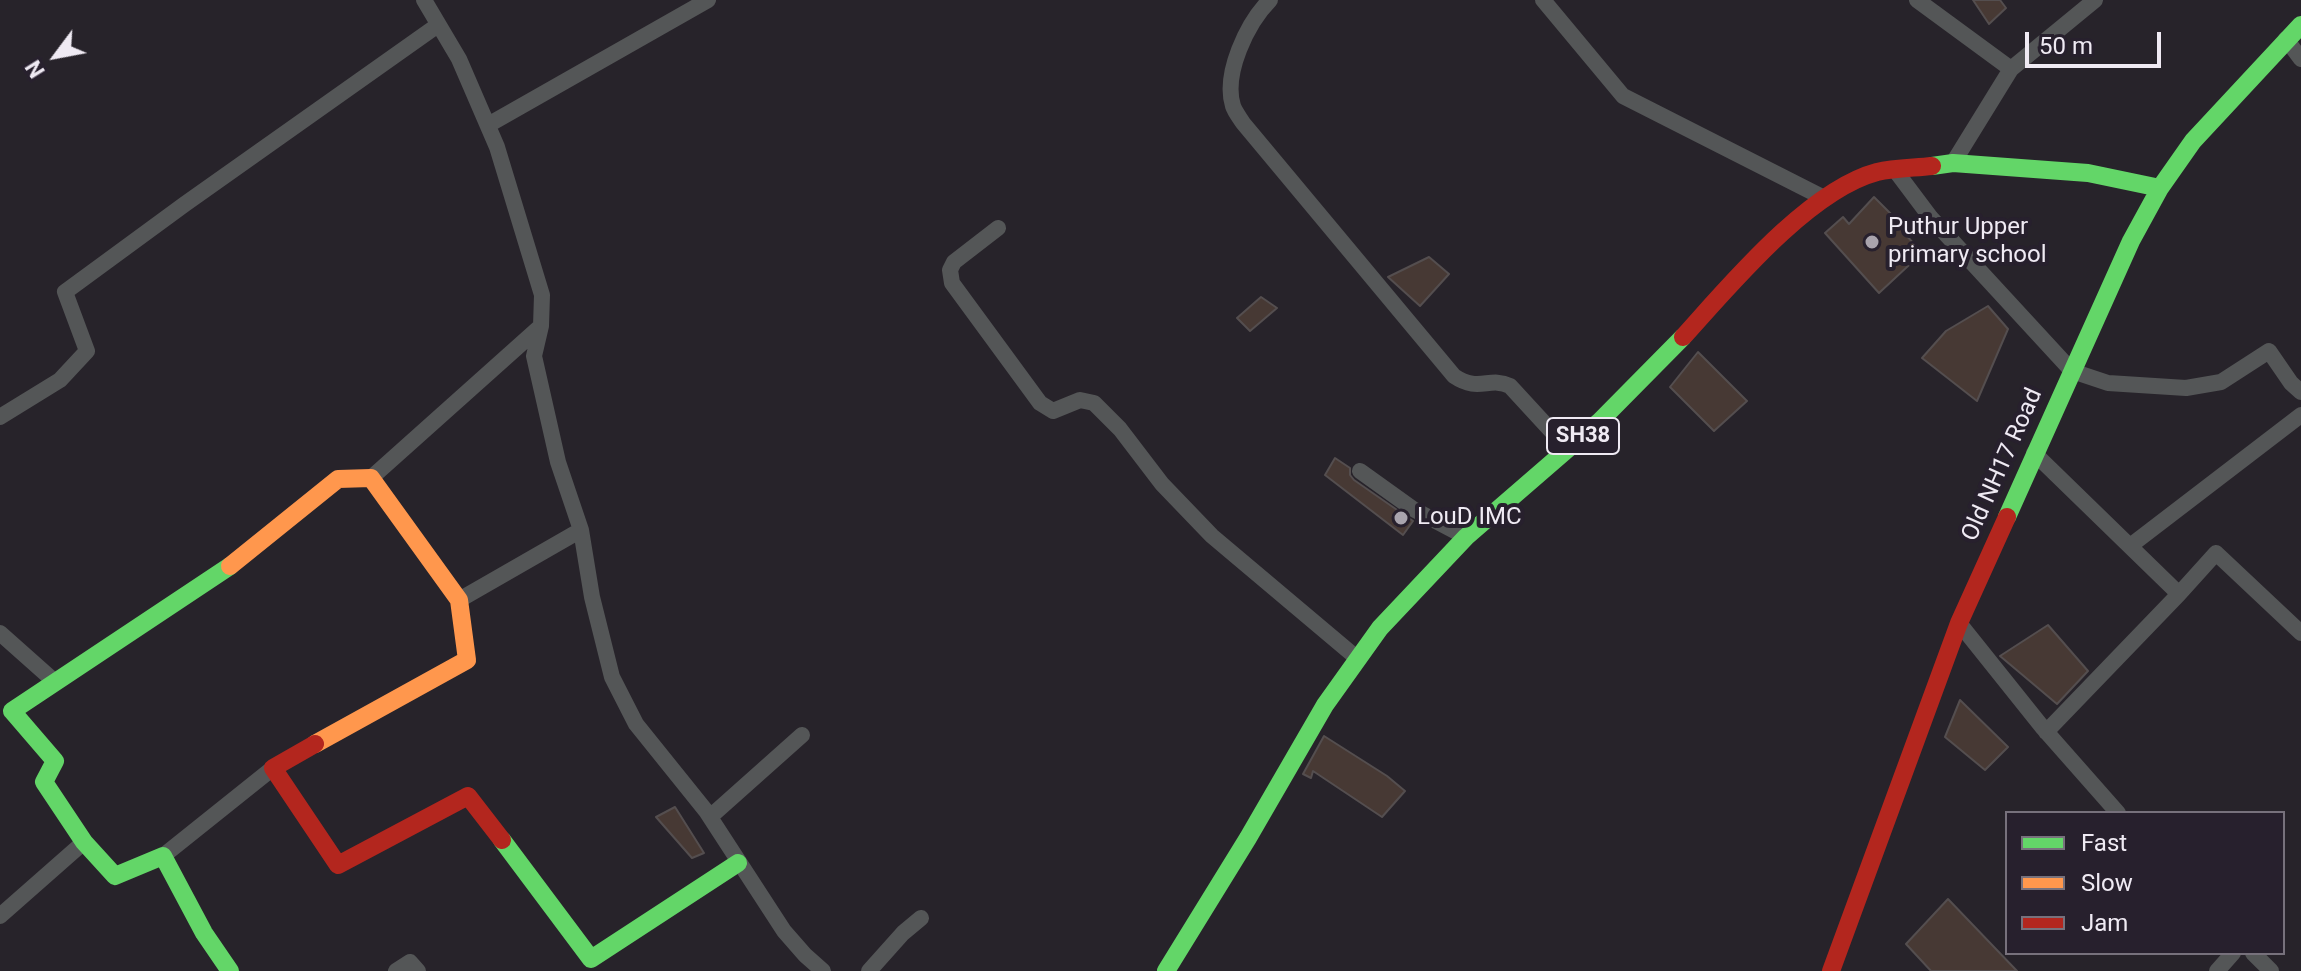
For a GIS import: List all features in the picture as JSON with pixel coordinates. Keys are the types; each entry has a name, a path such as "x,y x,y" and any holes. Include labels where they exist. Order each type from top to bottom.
{"main road":[{"name":"Old NH17 Road","path":"1831,971 1959,623 2131,241 2160,188 2193,141 2301,25"},
{"name":"SH38","path":"1166,971 1325,705 1380,628 1466,537 1568,449 1670,352 1737,278 1833,190 1877,172 1953,163 2088,173 2160,188"},
{"path":"230,971 204,933 163,856 115,876 84,842 44,782 55,761 12,711 232,564 338,479 371,478 459,600 467,660 273,768 338,865 468,796 591,959 738,863"}],"street":[{"path":"424,0 459,59 488,125 542,295 541,326 534,356 558,462 581,530 592,597 612,677 636,724 710,817 784,931 820,970"},
{"path":"488,125 708,0"},
{"path":"1270,0 1262,8 1235,58 1233,106 1243,123 1454,376 1467,385 1503,383 1510,386 1568,449"},
{"path":"1543,0 1623,96 1824,198"},
{"path":"1917,0 2011,69"},
{"path":"1953,163 2011,69 2095,0"},
{"path":"0,417 60,380 87,351 65,292 438,25"},
{"path":"2286,39 2301,59"},
{"path":"1895,170 1931,218 2072,371 2108,383 2186,388 2221,382 2269,351 2298,383"},
{"path":"998,228 954,262 950,270 952,283 1040,403 1053,411 1080,400 1094,403 1120,429 1162,484 1212,536 1358,659"},
{"path":"371,478 541,326"},
{"path":"2130,546 2301,415"},
{"path":"2034,453 2179,594"},
{"path":"1360,471 1413,509 1466,537"},
{"path":"459,600 581,530"},
{"path":"2046,732 2216,553 2301,633"},
{"path":"1959,623 2046,732 2116,811"},
{"path":"0,633 54,681"},
{"path":"710,817 802,735"},
{"path":"163,856 273,768"},
{"path":"0,916 84,842"},
{"path":"869,971 921,918"},
{"path":"2217,971 2231,955"},
{"path":"2255,955 2271,971"},
{"path":"396,971 410,962 418,971"}],"building":[{"path":"1973,0 2000,0 2006,8 1989,24"},
{"name":"Puthur Upper primary school","path":"1874,197 1909,232 1906,235 1922,253 1879,293 1825,233 1843,217 1849,224"},
{"path":"1429,257 1449,274 1420,306 1388,277"},
{"path":"1261,297 1277,308 1250,331 1237,318"},
{"path":"1988,306 2008,329 1977,401 1922,358 1946,331"},
{"path":"1698,352 1747,401 1714,431 1670,387"},
{"path":"1335,458 1350,468 1354,480 1413,521 1403,535 1325,475"},
{"path":"2048,625 2088,671 2057,704 2000,656"},
{"path":"1960,700 2008,747 1985,770 1945,737"},
{"path":"1324,736 1405,791 1382,817 1313,771 1311,778 1303,774"},
{"path":"675,807 704,853 692,858 656,817"},
{"path":"1948,899 2017,971 1931,971 1906,944"}],"traffic: fast":[{"path":"2007,517 2131,241 2160,188 2193,141 2301,25"},
{"path":"1932,166 1953,163 2088,173 2160,188"},
{"path":"1166,971 1325,705 1380,628 1466,537 1600,421 1683,337"},
{"path":"230,566 12,711 55,761 44,782 84,842 115,876 163,856 204,933 230,971"},
{"path":"502,840 591,959 738,863"}],"traffic: slow":[{"path":"230,566 338,479 371,478 459,600 467,660 315,744"}],"traffic: jam":[{"path":"1683,337 1772,242 1825,198 1851,182 1877,172 1932,166"},
{"path":"1831,971 1959,623 2007,517"},
{"path":"315,744 273,768 338,865 468,796 502,840"}],"place":[{"name":"Puthur Upper primary school","path":"1872,242"},
{"name":"LouD IMC","path":"1401,518"}]}
